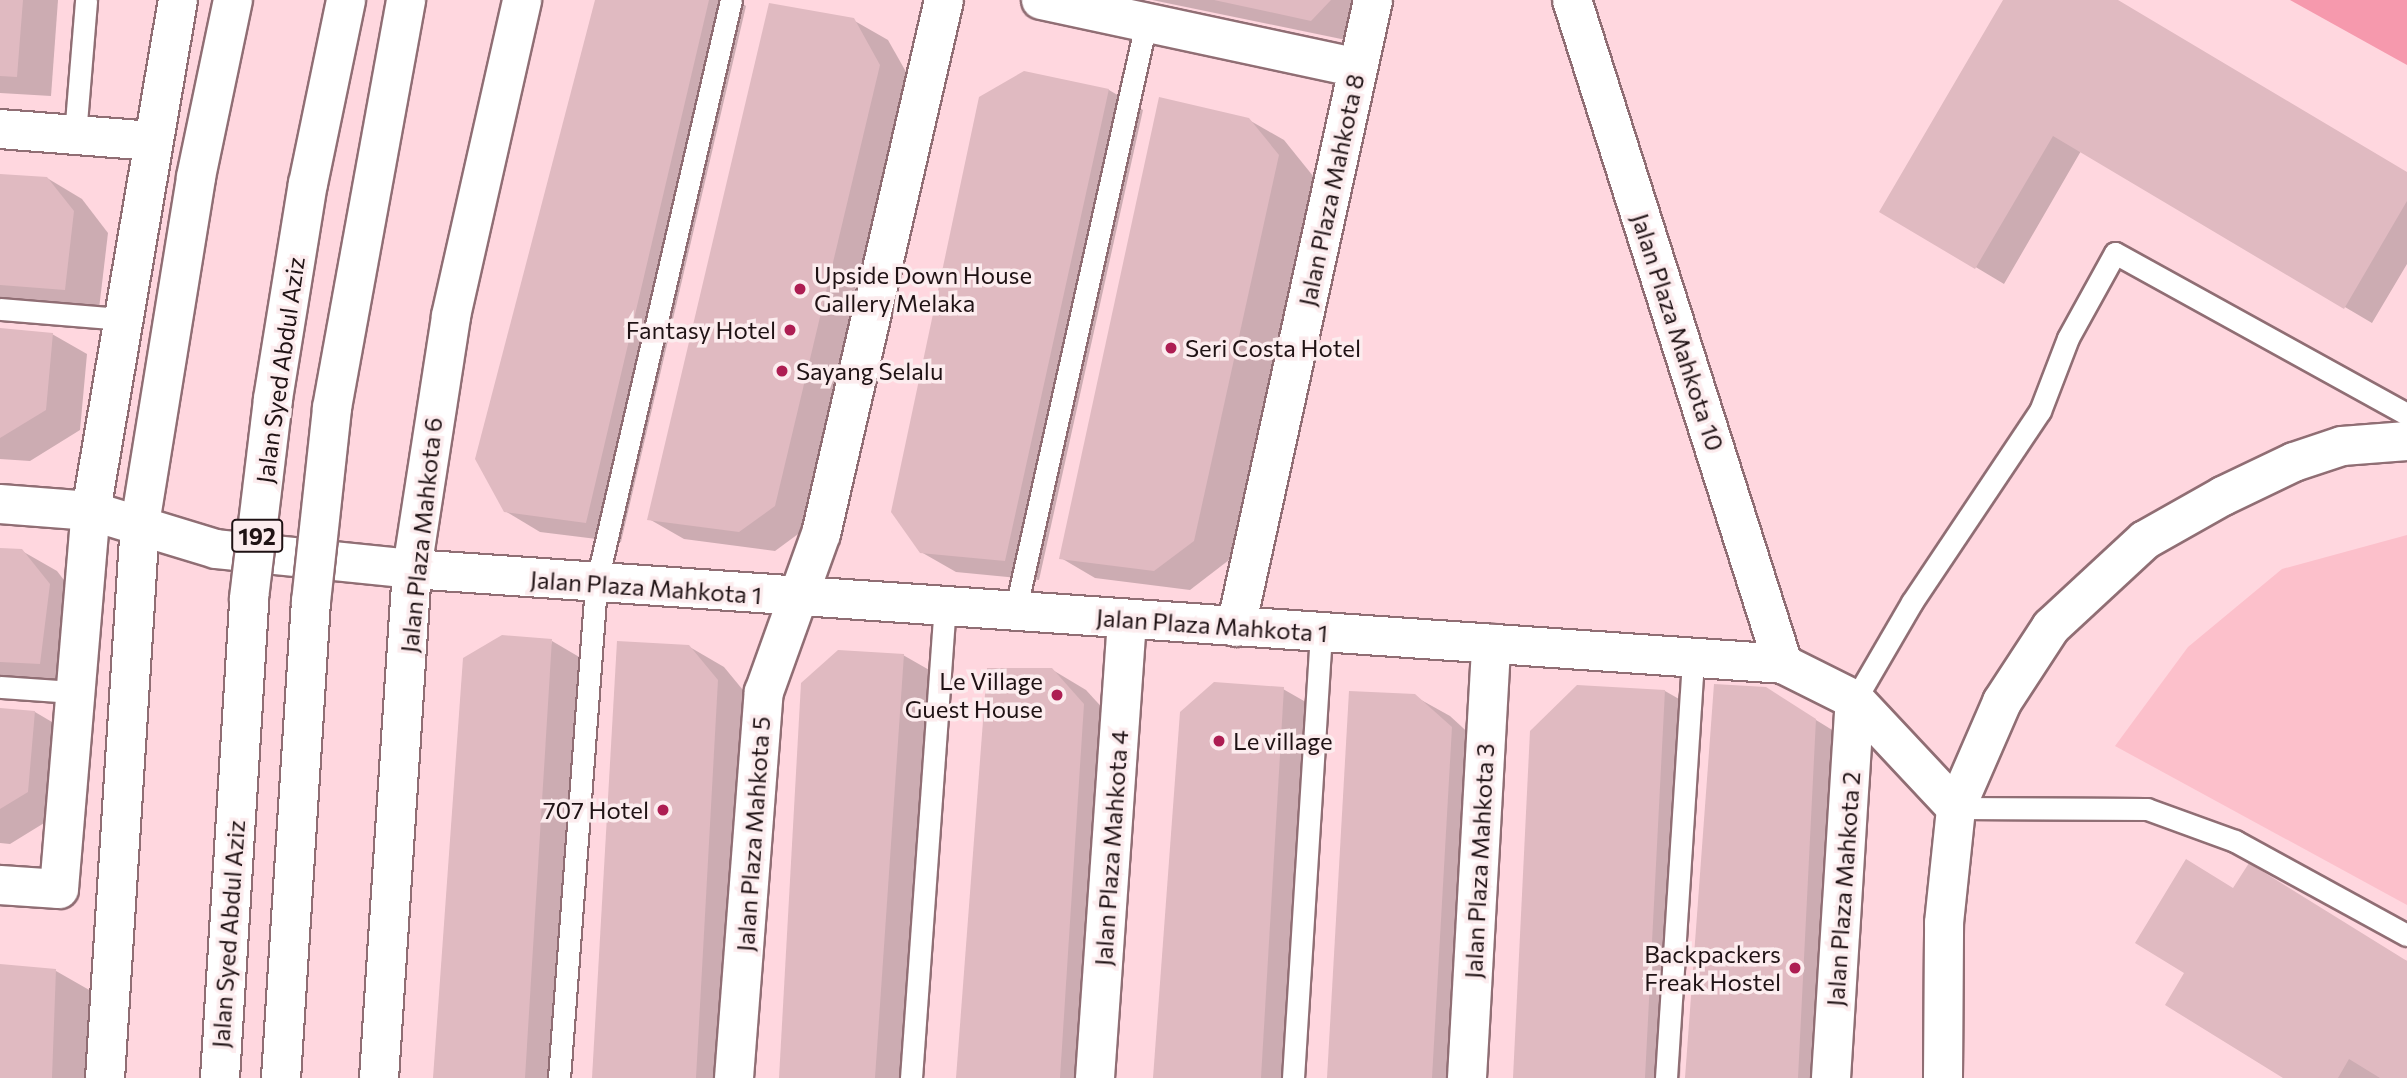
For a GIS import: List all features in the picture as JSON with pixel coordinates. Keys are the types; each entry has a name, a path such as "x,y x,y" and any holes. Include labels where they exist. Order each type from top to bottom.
{"street":[{"path":"0,885 59,889 73,692 91,511 178,0"},
{"path":"105,1078 140,524 196,177 233,0"},
{"name":"Jalan Syed Abdul Aziz","path":"219,1078 249,598 299,238 346,0"},
{"name":"192","path":"281,1078 311,602 332,408 407,0"},
{"name":"Jalan Plaza Mahkota 6","path":"379,1078 412,569 451,316 522,0"},
{"name":"Jalan Plaza Mahkota 5","path":"734,1078 764,692 821,534 944,0"},
{"path":"1041,0 1358,68"},
{"name":"Jalan Plaza Mahkota 8","path":"1237,627 1373,0"},
{"name":"Jalan Plaza Mahkota 10","path":"1572,0 1783,664"},
{"path":"0,129 152,141"},
{"path":"1943,1078 1944,923 1956,808 2002,702 2051,627 2145,540 2294,462 2342,446 2407,440"},
{"name":"Jalan Plaza Mahkota 1","path":"0,504 91,511 216,549 412,569 596,585 797,596 1783,664 1855,700 1956,808"},
{"name":"Jalan Plaza Mahkota 4","path":"1095,1078 1127,619"},
{"name":"Jalan Plaza Mahkota 3","path":"1467,1078 1491,644"},
{"name":"Jalan Plaza Mahkota 2","path":"1831,1078 1855,700"}],"lane":[{"path":"75,135 86,0"},
{"path":"559,1078 596,585 731,0"},
{"path":"1015,612 1146,23"},
{"path":"1855,700 1912,602 2040,411 2068,338 2115,253 2407,414"},
{"path":"0,309 122,319"},
{"path":"911,1078 945,607"},
{"path":"1293,1078 1321,632"},
{"path":"1666,1078 1693,657"},
{"path":"0,687 73,692"},
{"path":"1956,808 2147,809 2235,841 2407,934"}],"shaded area":[{"path":"2290,0 2407,0 2407,65"},
{"path":"2407,535 2407,905 2115,746 2188,647 2282,569"}],"building":[{"path":"0,0 23,0 17,77 0,76"},
{"path":"595,0 709,0 586,523 504,512 475,459"},
{"path":"1214,0 1331,0 1311,21"},
{"path":"2003,0 2118,0 2407,172 2407,201 2344,309 2053,136 1975,269 1879,212"},
{"path":"769,3 854,18 880,65 775,506 739,532 647,520"},
{"path":"1024,71 1109,89 1005,561 920,553 891,512 979,97"},
{"name":"Seri Costa Hotel","path":"1159,97 1249,118 1279,155 1194,541 1154,571 1059,559"},
{"path":"0,174 47,177 74,211 65,290 0,285"},
{"path":"0,328 53,333 46,410 0,438"},
{"path":"0,548 22,549 50,584 40,664 0,662"},
{"path":"502,635 552,639 525,1078 433,1078 463,658"},
{"path":"617,641 689,645 718,680 696,1078 592,1078"},
{"path":"838,650 904,654 875,1078 779,1078 801,683"},
{"path":"987,668 1052,668 1084,704 1060,1078 956,1078"},
{"path":"1214,682 1284,687 1261,1078 1153,1078 1180,712"},
{"path":"1714,684 1766,687 1816,719 1798,1078 1685,1078"},
{"path":"1577,685 1665,690 1645,1078 1513,1078 1530,731"},
{"path":"1349,691 1415,694 1452,727 1432,1078 1327,1078"},
{"path":"0,708 35,711 28,792 0,809"},
{"path":"2186,859 2233,888 2249,863 2407,961 2407,1078 2380,1078 2349,1059 2338,1078 2283,1078 2165,1005 2184,973 2135,943"},
{"path":"0,964 56,969 52,1078 0,1078"}],"place":[{"name":"Upside Down House Gallery Melaka","path":"800,289"},
{"name":"Fantasy Hotel","path":"790,330"},
{"name":"Seri Costa Hotel","path":"1171,348"},
{"name":"Sayang Selalu","path":"782,371"},
{"name":"Le Village Guest House","path":"1057,695"},
{"name":"Le village","path":"1219,741"},
{"name":"707 Hotel","path":"663,810"},
{"name":"Backpackers Freak Hostel","path":"1795,968"}]}
